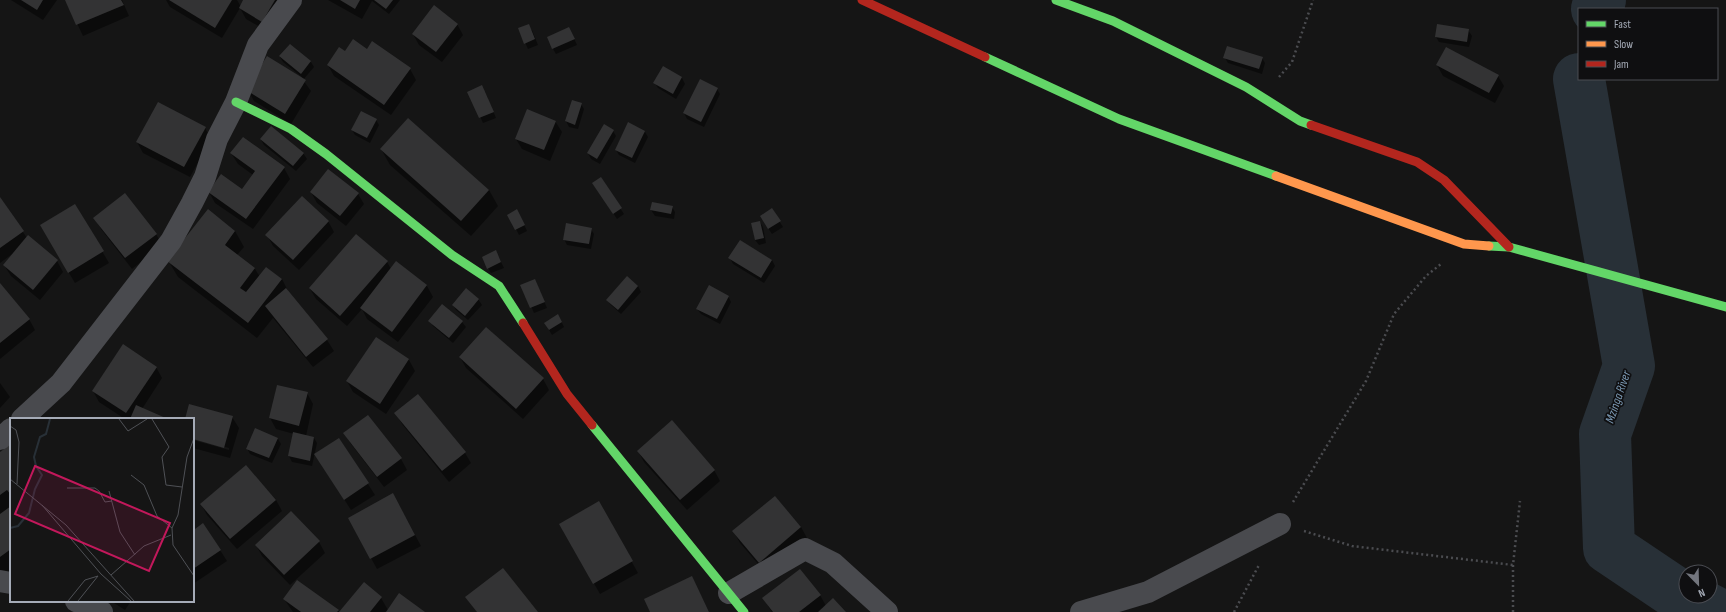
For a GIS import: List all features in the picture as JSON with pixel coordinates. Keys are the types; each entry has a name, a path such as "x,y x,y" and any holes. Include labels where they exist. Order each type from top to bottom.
{"main road":[{"path":"862,0 1119,119 1464,244 1510,247 1726,307"},
{"path":"1056,0 1113,21 1246,87 1300,121 1417,162 1444,180 1510,247"},
{"path":"236,102 291,129 320,150 452,256 499,286 567,394 744,612"}],"street":[{"path":"23,418 61,383 172,241 202,183 217,139 236,102 258,45 291,0"},
{"path":"0,439 10,430"},
{"path":"1082,612 1148,592 1280,524"},
{"path":"729,593 805,549 833,563 887,612"},
{"path":"0,581 10,584"},
{"path":"78,602 102,612"}],"path":[{"path":"1246,87 1272,84 1292,62 1312,0"},
{"path":"1234,612 1280,524 1366,381 1394,314 1426,276 1464,244"},
{"path":"1513,612 1514,565 1520,501"},
{"path":"1280,524 1352,546 1514,565"}],"building":[{"path":"21,0 43,0 37,10"},
{"path":"65,0 121,0 124,5 76,25"},
{"path":"169,0 232,0 215,28"},
{"path":"243,0 275,0 262,22 239,8"},
{"path":"340,0 360,0 355,9"},
{"path":"374,0 393,0 386,9"},
{"path":"434,5 458,24 436,52 412,34"},
{"path":"529,24 535,39 524,44 518,28"},
{"path":"1437,24 1469,29 1467,42 1435,37"},
{"path":"569,27 575,39 552,49 547,37"},
{"path":"353,39 367,49 372,41 411,68 384,105 327,65 339,47 345,51"},
{"path":"290,44 311,61 301,74 279,56"},
{"path":"1227,46 1263,57 1259,69 1223,58"},
{"path":"1446,47 1499,75 1489,93 1436,65"},
{"path":"267,56 306,80 285,114 246,90"},
{"path":"663,66 682,77 673,94 653,83"},
{"path":"700,79 718,88 701,122 683,113"},
{"path":"482,85 494,112 479,118 467,92"},
{"path":"572,100 582,103 575,125 565,121"},
{"path":"158,102 206,127 184,167 136,142"},
{"path":"527,109 556,121 544,150 515,139"},
{"path":"361,111 377,119 367,138 351,130"},
{"path":"408,118 489,190 461,221 380,149"},
{"path":"628,122 645,131 632,158 615,150"},
{"path":"604,124 614,130 597,159 587,153"},
{"path":"271,126 304,153 293,166 260,139"},
{"path":"243,137 285,167 246,219 208,192 221,174 242,189 255,171 230,153"},
{"path":"328,169 359,193 340,216 310,192"},
{"path":"601,177 622,208 613,214 592,183"},
{"path":"125,193 157,234 125,258 93,218"},
{"path":"302,196 329,221 293,260 265,235"},
{"path":"0,197 24,231 0,248"},
{"path":"652,202 673,206 671,214 650,210"},
{"path":"75,204 104,251 68,273 40,225"},
{"path":"772,208 781,221 768,229 760,216"},
{"path":"208,209 235,231 225,245 255,268 240,288 246,292 266,267 282,279 248,323 167,261"},
{"path":"517,209 525,225 515,230 507,215"},
{"path":"760,221 764,238 755,240 751,223"},
{"path":"566,223 592,228 589,244 563,240"},
{"path":"356,234 388,261 340,316 309,288"},
{"path":"28,235 58,260 33,290 3,265"},
{"path":"740,240 772,260 761,278 728,258"},
{"path":"496,250 501,262 487,269 482,257"},
{"path":"396,261 427,285 392,332 360,308"},
{"path":"627,276 638,286 618,310 606,300"},
{"path":"535,279 545,302 530,308 520,285"},
{"path":"0,283 30,319 0,343"},
{"path":"709,285 729,296 717,319 696,309"},
{"path":"286,288 328,339 306,357 265,306"},
{"path":"466,288 479,299 465,316 452,305"},
{"path":"442,304 463,321 449,338 428,321"},
{"path":"558,314 562,322 549,330 544,323"},
{"path":"486,327 544,378 516,409 459,357"},
{"path":"376,337 409,359 380,404 346,381"},
{"path":"123,344 157,367 126,413 92,391"},
{"path":"277,385 308,392 299,426 269,418"},
{"path":"418,394 466,452 442,471 394,413"},
{"path":"189,404 233,416 224,448 194,439 194,418 185,418"},
{"path":"136,405 166,418 130,418"},
{"path":"368,415 402,458 377,477 343,433"},
{"path":"672,420 715,470 680,500 637,451"},
{"path":"255,428 278,438 269,458 246,449"},
{"path":"293,432 314,437 310,461 288,456"},
{"path":"339,438 369,483 344,500 314,454"},
{"path":"10,445 10,494 7,490 0,495 0,452"},
{"path":"246,465 276,500 230,539 200,504"},
{"path":"393,493 415,535 370,559 348,518"},
{"path":"775,496 801,527 759,563 732,531"},
{"path":"599,501 633,561 593,584 559,524"},
{"path":"10,507 10,550 0,557 0,514"},
{"path":"291,511 320,541 284,575 255,545"},
{"path":"203,523 221,550 194,568 194,528 195,529"},
{"path":"503,568 538,612 477,612 465,597"},
{"path":"800,569 821,595 799,612 773,612 762,598"},
{"path":"692,576 709,612 650,612 644,599"},
{"path":"297,580 339,610 337,612 301,612 283,599"},
{"path":"364,582 382,597 370,612 339,612"},
{"path":"399,593 425,612 386,612"},
{"path":"833,598 846,612 818,612"}],"waterway":[{"name":"Mzinga River","path":"1597,8 1600,0"},
{"name":"Mzinga River","path":"1579,80 1629,366 1605,434 1609,548 1673,591 1714,612"}],"traffic: fast":[{"path":"1056,0 1113,21 1246,87 1300,121 1311,125"},
{"path":"985,57 1119,119 1276,176"},
{"path":"236,102 291,129 326,154 452,255 499,286 523,323"},
{"path":"1489,246 1509,247 1726,307"},
{"path":"592,425 744,612"}],"traffic: slow":[{"path":"1276,176 1464,244 1489,246"}],"traffic: jam":[{"path":"862,0 985,57"},
{"path":"1311,125 1417,162 1444,180 1509,247"},
{"path":"523,323 567,394 592,425"}]}
